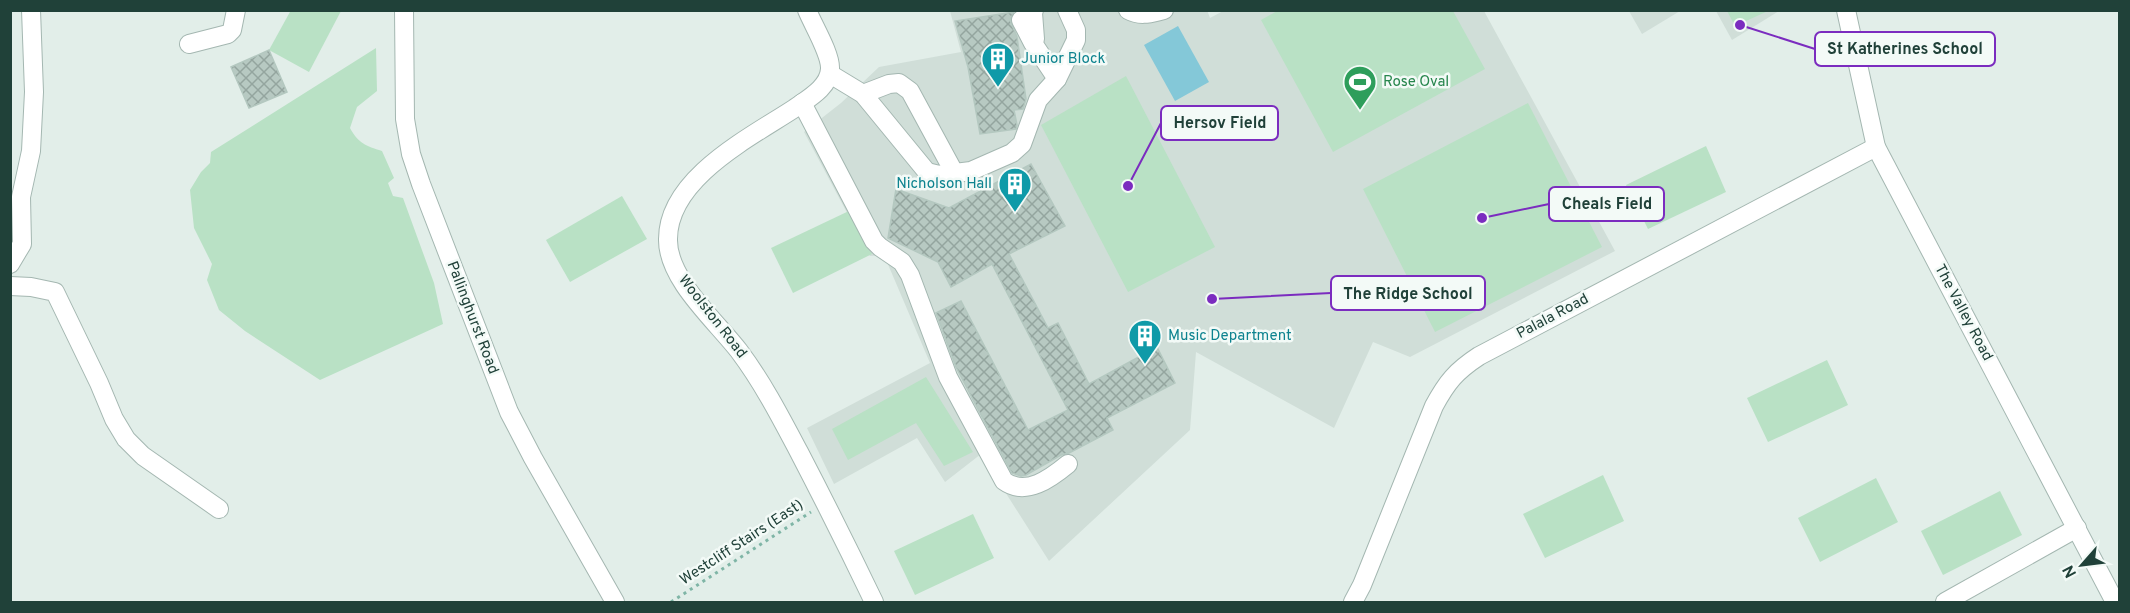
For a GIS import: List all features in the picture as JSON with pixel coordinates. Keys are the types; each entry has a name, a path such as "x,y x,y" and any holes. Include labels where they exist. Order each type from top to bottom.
{"street":[{"path":"11,263 22,244 16,195 31,151 34,56 31,10"},
{"path":"189,44 228,33 232,30 236,10"},
{"name":"Pallinghurst Road","path":"404,10 405,119 411,154 421,184 509,412 615,603"},
{"path":"807,10 831,66 830,74 863,94 927,172 939,175 971,171 1018,148 1024,140 1038,100 1057,80 1076,40 1076,30 1067,10"},
{"path":"1128,10 1144,15 1164,10"},
{"name":"The Valley Road","path":"1846,10 1876,147 2115,603"},
{"path":"1028,15 1033,13 1036,38 1033,43 1057,80"},
{"name":"Woolston Road","path":"830,74 817,92 712,163 698,175 684,192 669,224 669,252 679,276 754,371 826,503 874,603"},
{"path":"863,94 889,84 899,83 910,91 955,174"},
{"path":"802,103 874,241 902,262 910,275 948,377 1004,481 1016,486 1035,486 1068,464"},
{"name":"Palala Road","path":"1353,603 1434,406 1445,384 1455,373 1479,356 1876,147"},
{"path":"10,286 55,292 114,419 126,439 143,456 219,509"},
{"path":"1945,603 2077,528"}],"path":[{"name":"Westcliff Stairs (East)","path":"671,603 826,503"}],"shaded area":[{"path":"1207,10 1210,18 1225,10 1484,11 1615,251 1410,357 1373,342 1334,428 1196,352 1190,430 1049,561 981,454 945,482 917,438 834,484 807,428 930,363 884,255 870,256 804,132 841,103 879,67 961,52 950,11"},
{"path":"1629,11 1680,11 1642,34"},
{"path":"1716,11 1779,11 1732,40"}],"green space":[{"path":"291,10 341,11 309,72 269,50"},
{"name":"Rose Oval","path":"1277,11 1453,11 1485,69 1333,152 1261,20"},
{"path":"1727,11 1768,11 1735,26"},
{"path":"376,48 377,91 357,107 350,128 363,143 382,151 394,178 388,183 393,196 403,198 434,283 443,324 320,380 245,331 219,310 207,280 212,264 194,228 190,190 201,172 210,163 211,152"},
{"path":"1126,76 1215,247 1128,292 1041,125"},
{"path":"1528,103 1602,247 1435,332 1363,189"},
{"path":"1706,146 1726,192 1648,229 1626,185"},
{"path":"622,196 647,239 570,282 546,240"},
{"path":"851,210 872,254 793,293 771,248"},
{"path":"1827,360 1848,405 1768,442 1747,398"},
{"path":"926,377 973,452 944,466 916,423 848,460 832,429"},
{"path":"1603,475 1624,521 1545,558 1523,514"},
{"path":"1876,478 1898,522 1820,562 1798,518"},
{"path":"2000,491 2022,535 1943,575 1921,531"},
{"path":"973,514 994,558 915,595 894,551"}],"water":[{"path":"1178,26 1209,82 1175,101 1144,45"}],"building":[{"name":"Junior Block","path":"1014,12 1010,20 1017,37 1026,99 1023,109 1014,110 1016,129 980,134 968,67 955,21"},
{"path":"269,50 287,92 249,108 231,67"},
{"path":"1031,164 1065,226 1009,254 1048,328 1058,323 1089,384 1157,347 1175,383 1107,418 1113,430 1021,476 1012,473 956,367 936,313 961,301 1028,430 1068,410 992,264 951,287 938,262 888,238 896,189 949,208"}],"place":[{"name":"St Katherines School","path":"1740,25"},
{"name":"Junior Block","path":"998,88"},
{"name":"Rose Oval","path":"1360,111"},
{"name":"Hersov Field","path":"1128,186"},
{"name":"Nicholson Hall","path":"1015,213"},
{"name":"Cheals Field","path":"1482,218"},
{"name":"The Ridge School","path":"1212,299"},
{"name":"Music Department","path":"1145,365"}]}
